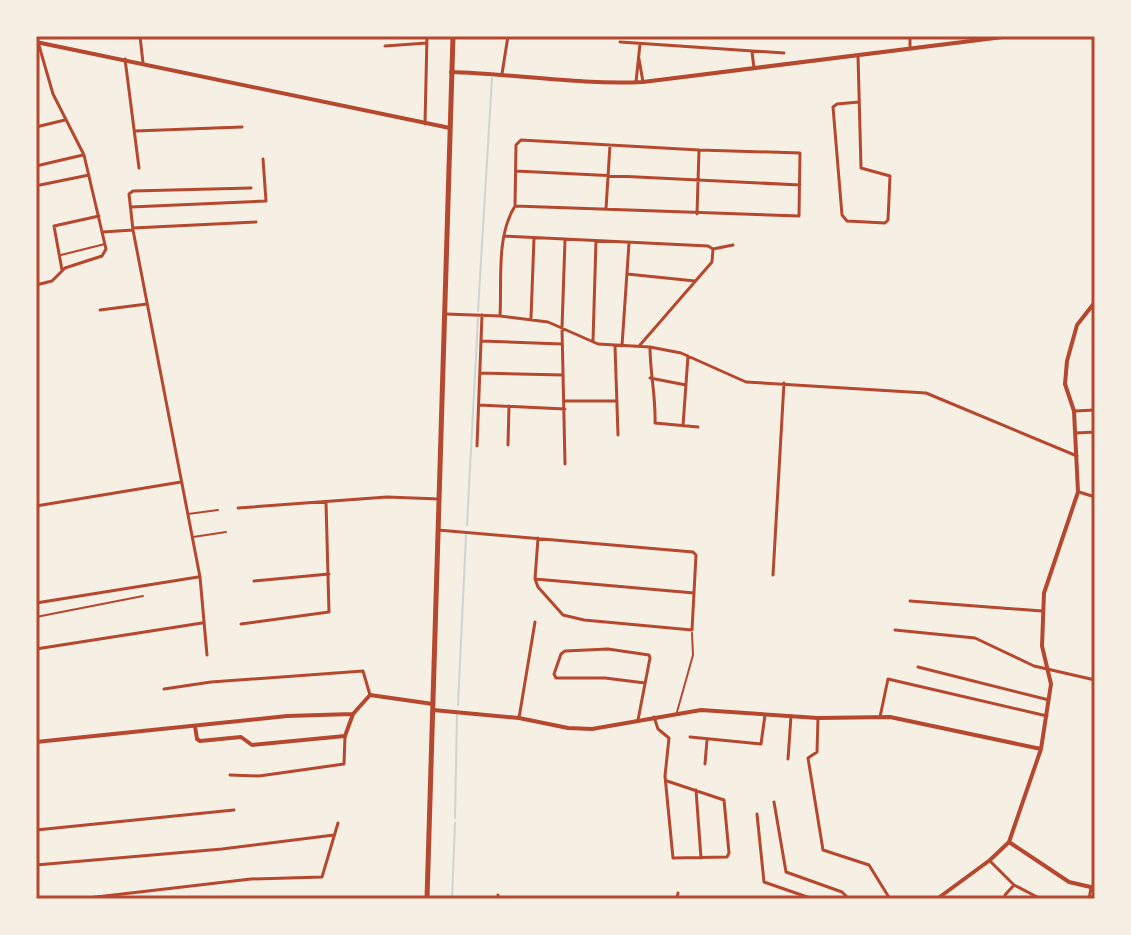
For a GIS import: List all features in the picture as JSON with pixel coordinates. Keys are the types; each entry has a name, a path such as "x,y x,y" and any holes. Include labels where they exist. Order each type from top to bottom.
{"highway":[{"path":"427,899 453,36"}],"street":[{"path":"140,36 143,63"},
{"path":"425,124 427,36"},
{"path":"502,74 508,36"},
{"path":"910,36 910,48"},
{"path":"451,72 602,83 643,82 1011,36"},
{"path":"36,285 52,281 62,270 102,256 105,246 84,155 53,94 37,40 450,128"},
{"path":"620,42 784,53"},
{"path":"385,46 427,43"},
{"path":"636,82 640,44"},
{"path":"752,52 754,68"},
{"path":"858,55 861,168 890,176 888,220 885,223 847,221 842,218 833,107 859,102"},
{"path":"125,59 139,168"},
{"path":"639,59 643,82"},
{"path":"36,127 65,120"},
{"path":"135,131 242,127"},
{"path":"500,316 506,220 515,206 517,141 801,155 799,216 515,206"},
{"path":"606,209 610,145"},
{"path":"697,214 699,150"},
{"path":"36,166 84,155"},
{"path":"131,207 266,201 263,159"},
{"path":"516,171 800,185"},
{"path":"40,185 89,175"},
{"path":"207,655 200,577 133,229 129,194 133,191 251,188"},
{"path":"62,270 54,226 99,216"},
{"path":"103,232 256,222"},
{"path":"504,236 708,246 713,249 733,245"},
{"path":"531,318 534,237"},
{"path":"565,239 562,328 565,464"},
{"path":"593,342 596,241"},
{"path":"622,346 629,243"},
{"path":"59,256 105,246"},
{"path":"639,347 712,262 713,249"},
{"path":"627,274 697,281"},
{"path":"937,899 1009,842 1041,749 1051,684 1042,646 1044,593 1078,492 1074,411 1065,384 1067,356 1077,325 1095,302"},
{"path":"100,310 147,304"},
{"path":"1089,309 1095,312"},
{"path":"445,314 531,318 593,342 650,347 688,356 746,382 926,393 1077,456"},
{"path":"477,446 482,315"},
{"path":"482,341 562,344"},
{"path":"615,346 618,435"},
{"path":"650,347 655,423 698,427"},
{"path":"683,426 688,356"},
{"path":"480,373 563,375"},
{"path":"650,378 686,385"},
{"path":"773,575 784,383"},
{"path":"565,401 616,401"},
{"path":"479,405 565,409"},
{"path":"508,445 509,406"},
{"path":"1074,411 1095,410"},
{"path":"1076,433 1095,432"},
{"path":"36,506 181,482"},
{"path":"1078,492 1095,497"},
{"path":"238,508 387,497 439,499"},
{"path":"241,624 326,615 329,612 326,502"},
{"path":"187,514 218,510"},
{"path":"438,530 693,552 696,555 693,655 677,713"},
{"path":"192,538 226,532"},
{"path":"538,538 535,579 538,587 569,618 692,630"},
{"path":"254,581 329,574"},
{"path":"36,603 200,577"},
{"path":"535,579 694,593"},
{"path":"36,617 143,596"},
{"path":"910,601 1042,611"},
{"path":"36,649 204,622"},
{"path":"519,718 535,622"},
{"path":"895,630 975,638 1048,671 1095,680"},
{"path":"638,720 645,683 649,655 608,649 565,651 554,674 556,678 605,678 645,683"},
{"path":"918,667 1049,700"},
{"path":"164,689 211,682 363,671 370,695"},
{"path":"880,717 886,680 1047,716"},
{"path":"370,695 568,728 615,727 638,720 701,710 818,718 890,717 1041,749"},
{"path":"230,775 259,776 344,764 345,736 353,714 370,695"},
{"path":"36,742 287,716 353,714"},
{"path":"690,737 761,744 765,714"},
{"path":"788,759 791,716"},
{"path":"654,717 658,729 669,738 667,781 674,859 727,857 725,802 667,781"},
{"path":"818,718 817,752 808,758 823,850 869,865 890,899"},
{"path":"195,726 200,741 243,738 252,745 345,736"},
{"path":"705,764 707,739"},
{"path":"696,790 701,859"},
{"path":"774,802 786,872 842,892 849,899"},
{"path":"36,830 234,810"},
{"path":"757,814 764,882 813,899"},
{"path":"79,899 251,879 322,877 338,823"},
{"path":"36,865 222,849 334,835"},
{"path":"1009,842 1069,882 1093,888 1089,899"},
{"path":"990,860 1014,885 1041,899"},
{"path":"1006,899 1005,895 1014,885"},
{"path":"677,899 678,893"}],"waterway":[{"path":"478,311 492,78"},
{"path":"467,525 478,318"},
{"path":"458,705 466,535"},
{"path":"455,818 457,715"},
{"path":"452,899 455,823"}]}
